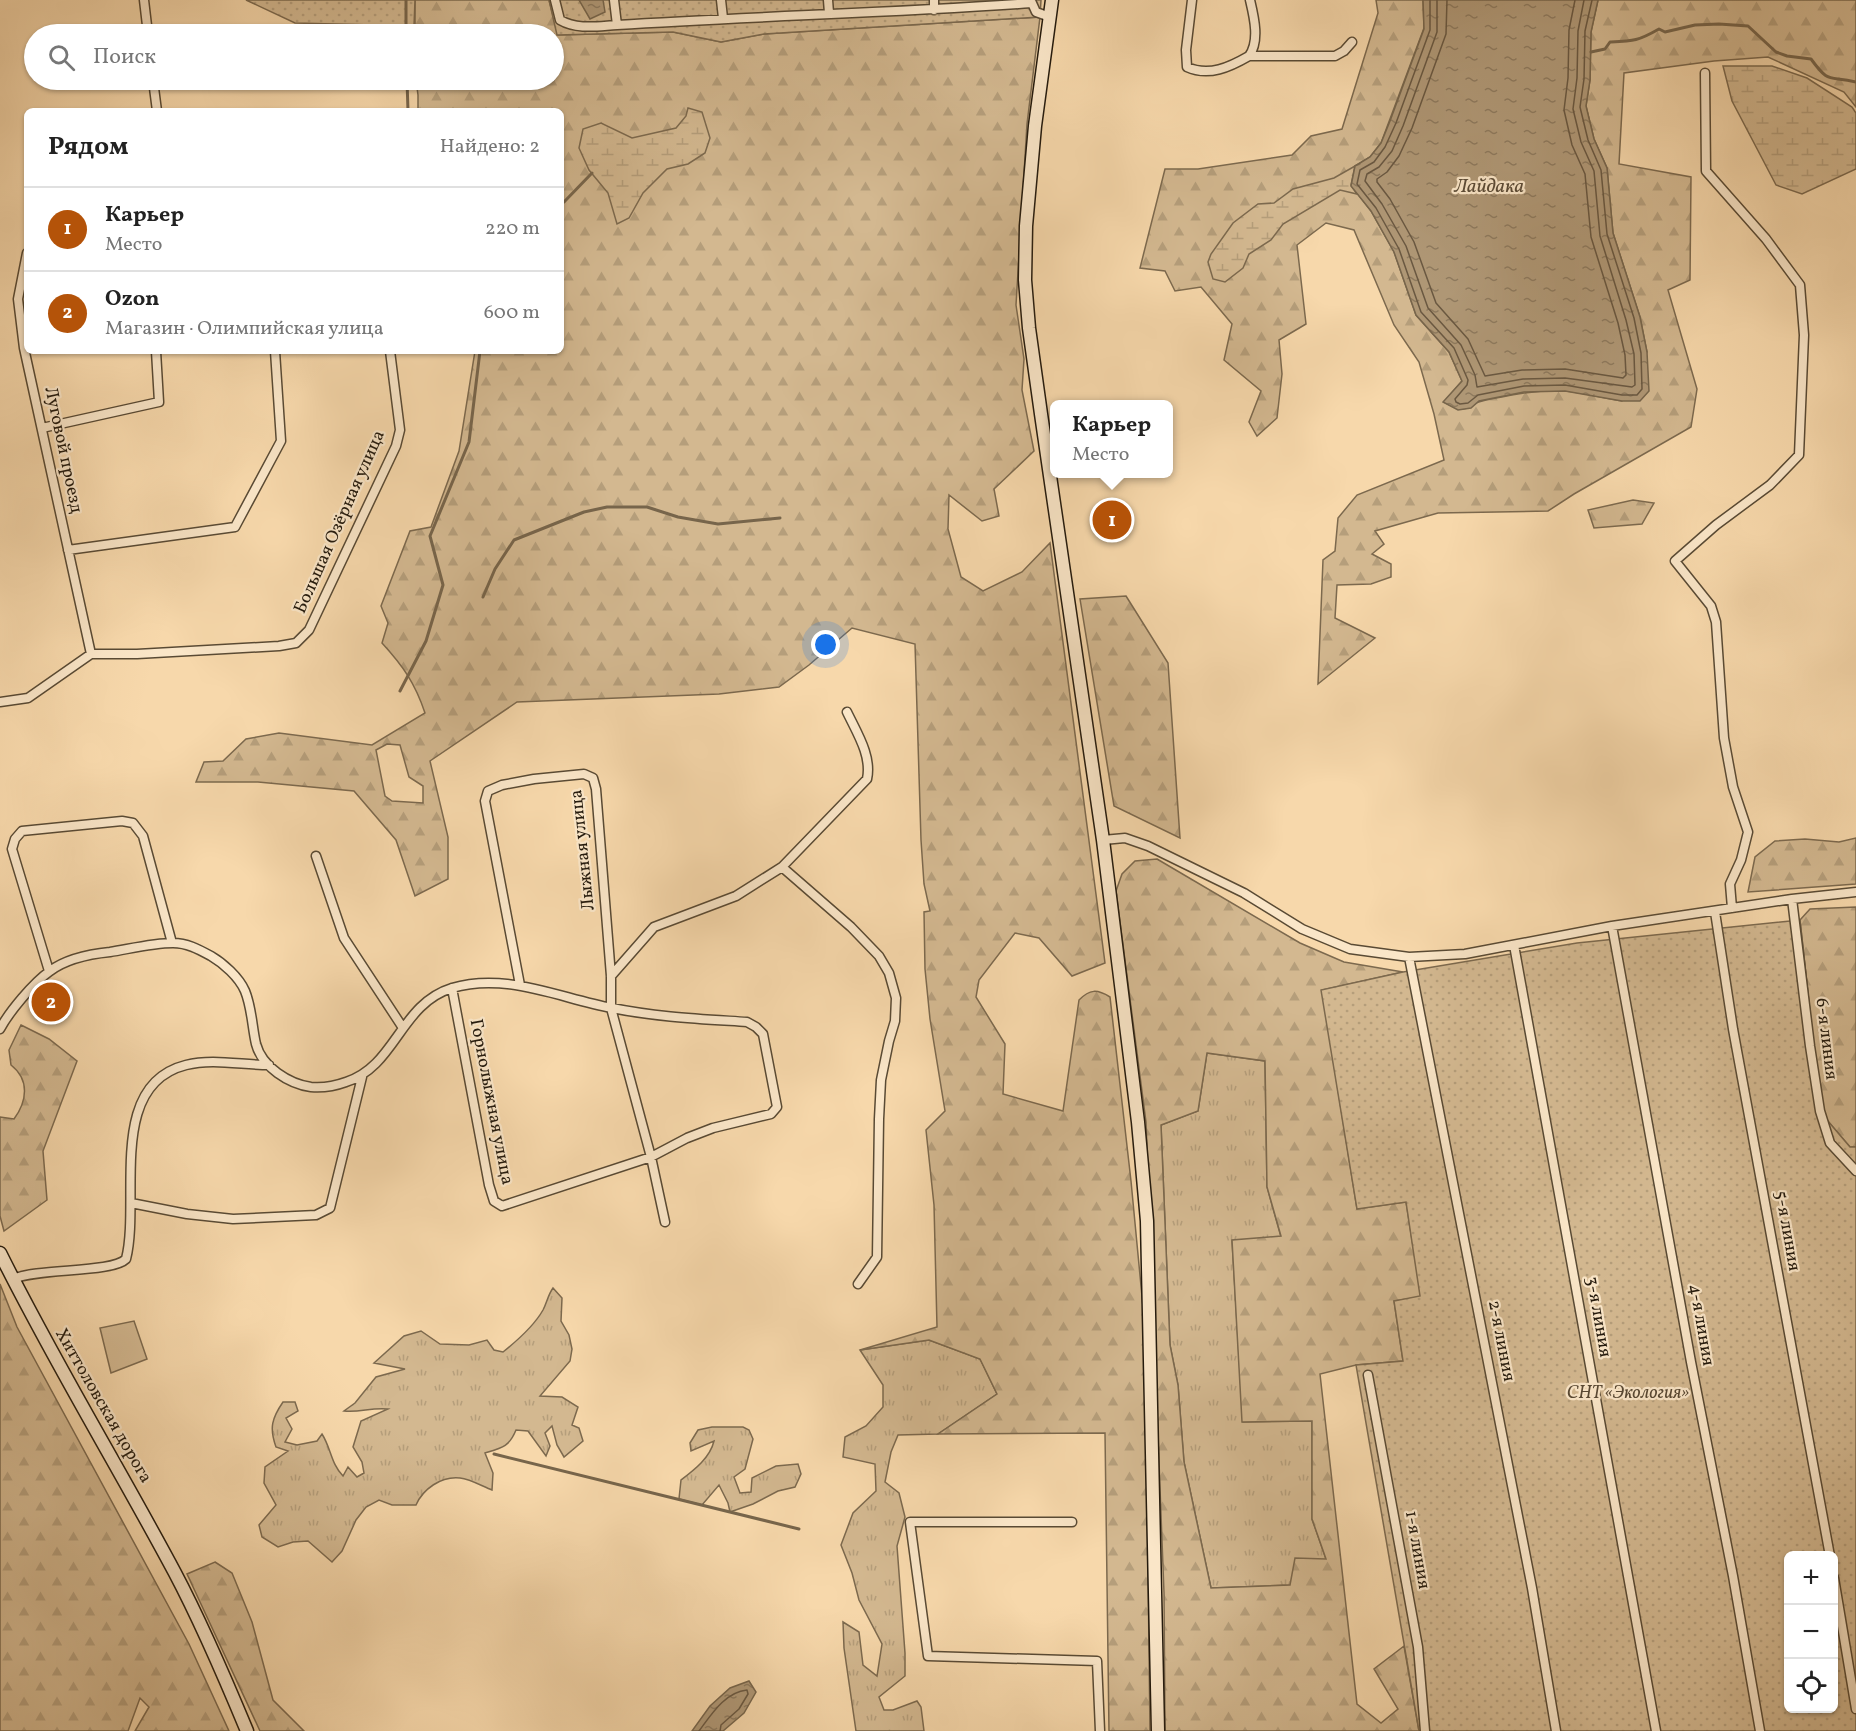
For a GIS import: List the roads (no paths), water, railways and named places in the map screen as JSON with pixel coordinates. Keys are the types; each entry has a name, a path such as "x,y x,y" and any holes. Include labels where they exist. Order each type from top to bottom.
{"main road":[{"path":"1050,476 1029,328 1025,280 1026,225 1035,126 1052,0"},
{"path":"1050,478 1103,840 1138,1122 1147,1221 1158,1731"},
{"name":"Хиттоловская дорога","path":"0,1253 26,1307 176,1575 213,1650 247,1731"}],"street":[{"path":"144,0 147,24"},
{"path":"555,0 560,20 579,27 723,18 934,10 1032,1 1036,12 1050,17"},
{"path":"614,0 617,25"},
{"path":"721,0 723,18"},
{"path":"828,0 829,13"},
{"path":"934,0 934,10"},
{"path":"1192,0 1186,50 1187,68 1199,73 1228,68 1249,56 1253,51 1255,24 1250,0"},
{"path":"1249,56 1335,56 1344,51 1352,42"},
{"path":"1704,72 1706,171 1766,239 1800,285 1804,335 1799,455 1770,485 1716,525 1675,561 1711,606 1716,622 1724,738 1733,787 1748,832 1741,860 1730,884 1732,908"},
{"path":"154,90 157,108"},
{"name":"Луговой проезд","path":"24,268 18,299 24,348"},
{"name":"Луговой проезд","path":"25,354 91,654"},
{"path":"42,428 159,402 156,354"},
{"path":"68,550 235,527 281,441 275,354"},
{"name":"Большая Озёрная улица","path":"91,654 137,654 279,646 296,643 309,630 396,446 400,430 390,354"},
{"path":"0,702 28,698 91,654"},
{"path":"611,975 654,927 736,896 782,867 867,779 870,767 848,712"},
{"name":"Лыжная улица","path":"520,985 485,801 489,791 502,785 584,774 593,778 596,789 611,975 611,1008"},
{"path":"49,971 12,849 15,838 22,831 122,821 133,824 143,836 172,943"},
{"path":"1103,840 1125,838 1148,846 1244,893 1302,929 1350,949 1409,957 1465,954 1612,926 1792,899 1856,892"},
{"path":"316,856 344,938 403,1028"},
{"path":"782,867 851,927 879,957 889,973 896,998 895,1021 881,1080 877,1257 858,1284"},
{"name":"6-я линия","path":"1792,899 1820,1111 1830,1143 1856,1170"},
{"name":"5-я линия","path":"1715,912 1733,1029 1829,1551"},
{"name":"4-я линия","path":"1612,926 1760,1731"},
{"path":"0,1029 8,1016 49,971 68,961 103,952 172,943 194,946 217,959 232,972 244,989 251,1011 257,1047 269,1065 286,1079 310,1087 333,1086 362,1077 379,1062 420,1006 434,996 452,988 498,982 520,985 611,1008 651,1157 665,1222"},
{"name":"3-я линия","path":"1514,945 1656,1731"},
{"name":"2-я линия","path":"1409,957 1532,1588 1556,1731"},
{"name":"Горнолыжная улица","path":"452,988 489,1185 494,1200 502,1206 651,1157 687,1138 713,1128 771,1114 777,1107 763,1034 756,1027 747,1022 661,1016 611,1008"},
{"path":"13,1279 22,1275 101,1268 122,1263 126,1259 133,1139 138,1107 150,1085 166,1072 188,1064 269,1065"},
{"path":"131,1203 188,1214 233,1219 316,1215 330,1208 362,1077"},
{"name":"1-я линия","path":"1368,1375 1418,1647 1425,1731"},
{"path":"1072,1522 910,1522 928,1656 1097,1661 1100,1731"},
{"path":"1838,1605 1856,1709"}],"water":[{"path":"579,0 603,0 605,12 590,19"},
{"name":"Лайдака","path":"1423,0 1598,0 1591,32 1590,80 1586,106 1594,139 1607,168 1613,233 1640,317 1647,352 1649,391 1640,401 1622,401 1565,391 1524,392 1479,401 1471,408 1458,410 1443,402 1462,381 1449,352 1416,315 1394,252 1371,211 1351,186 1355,166 1370,157 1381,143 1390,121 1424,29"},
{"path":"749,1681 756,1692 744,1713 723,1731 692,1731 710,1706 730,1688"}],"waterway":[{"path":"406,0 406,24"},
{"path":"1591,52 1605,49 1610,42 1636,40 1659,29 1665,32 1695,25 1748,26 1776,52 1811,59 1826,76 1856,82"},
{"path":"407,90 408,108"},
{"path":"564,202 592,173"},
{"path":"400,691 426,641 443,585 430,536 469,442 480,354"},
{"path":"483,597 495,569 514,540 584,512 607,507 647,507 678,517 718,524 780,518"},
{"path":"494,1454 799,1529"}],"place":[{"name":"Карьер","path":"1112,520"},
{"name":"Ozon","path":"51,1002"}],"park label":[{"name":"СНТ «Экология»","path":"1628,1393"}]}
